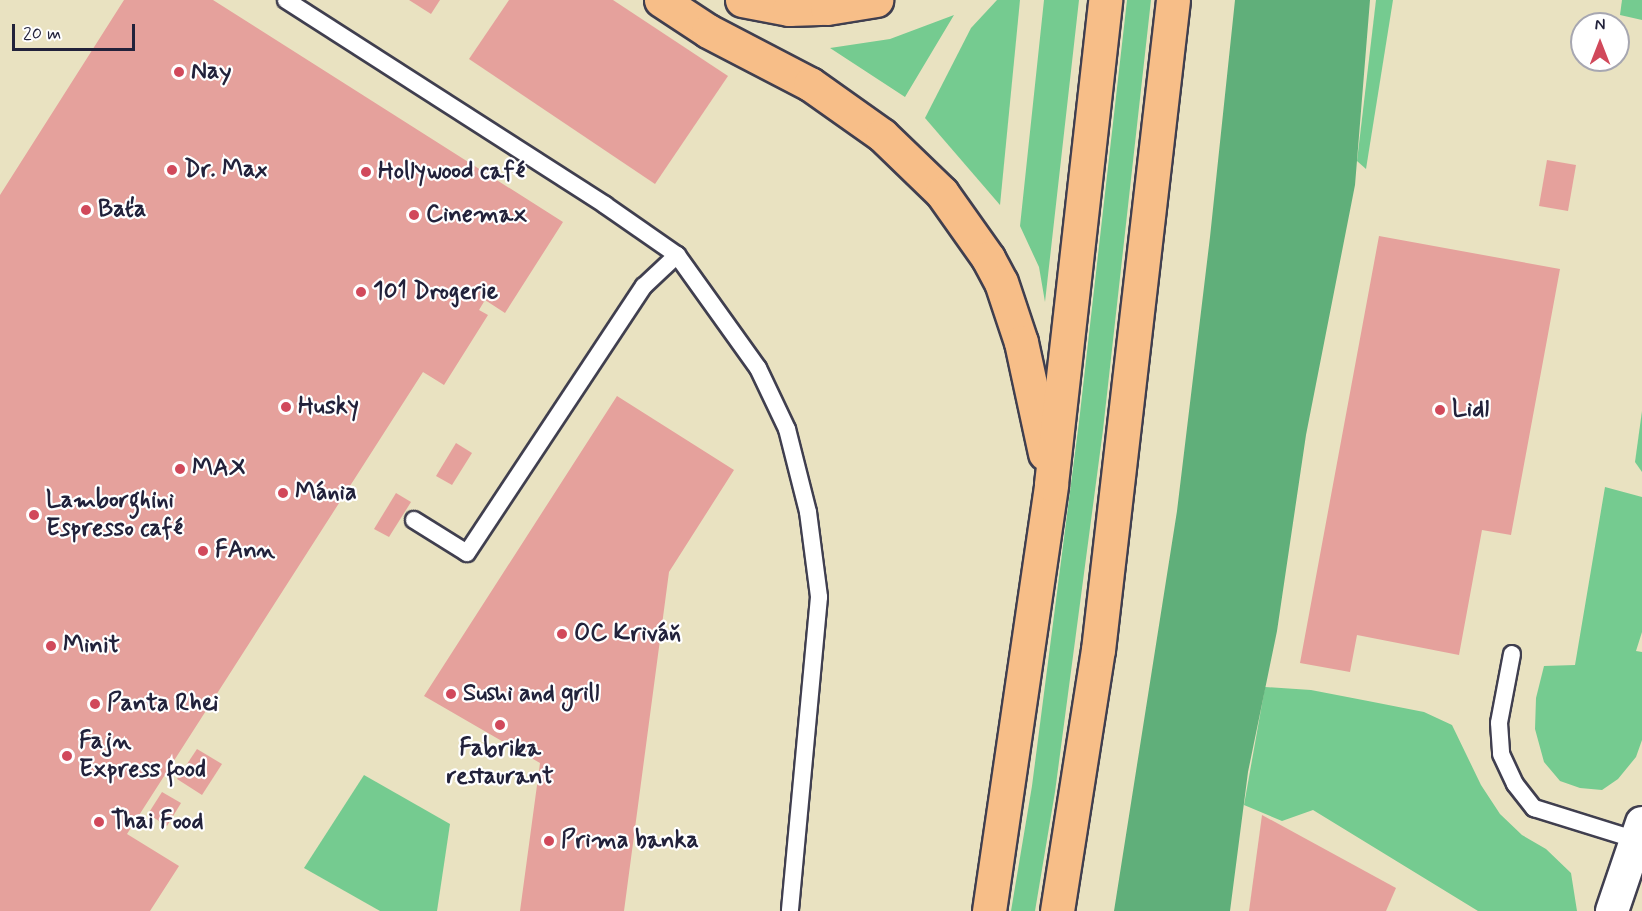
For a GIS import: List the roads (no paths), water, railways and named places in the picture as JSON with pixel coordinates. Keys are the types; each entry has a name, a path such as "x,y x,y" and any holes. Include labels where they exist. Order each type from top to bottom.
{"main road":[{"path":"661,0 708,31 810,84 882,135 942,193 988,258 1001,282 1021,342 1051,484"},
{"path":"742,0 789,9 827,8 876,0"},
{"path":"989,911 1051,484 1105,0"},
{"path":"1057,911 1098,650 1173,0"}],"street":[{"path":"1612,911 1640,835"}],"lane":[{"path":"286,0 605,205 677,255 758,368 788,429 808,512 819,597 790,911"},
{"path":"414,520 467,553 644,286 677,255"},
{"path":"1512,654 1499,723 1501,754 1515,784 1534,808 1640,835"}],"place":[{"name":"Nay","path":"179,72"},
{"name":"Dr. Max","path":"172,170"},
{"name":"Hollywood café","path":"366,172"},
{"name":"Baťa","path":"86,210"},
{"name":"Cinemax","path":"414,215"},
{"name":"101 Drogerie","path":"361,292"},
{"name":"Husky","path":"286,407"},
{"name":"Lidl","path":"1440,410"},
{"name":"MAX","path":"180,469"},
{"name":"Mánia","path":"283,493"},
{"name":"Lamborghini Espresso café","path":"34,515"},
{"name":"FAnn","path":"203,551"},
{"name":"OC Kriváň","path":"562,634"},
{"name":"Minit","path":"51,646"},
{"name":"Sushi and grill","path":"451,694"},
{"name":"Panta Rhei","path":"95,704"},
{"name":"Fabrika restaurant","path":"500,725"},
{"name":"Fajn Express food","path":"67,756"},
{"name":"Thai Food","path":"99,822"},
{"name":"Prima banka","path":"549,841"}]}
